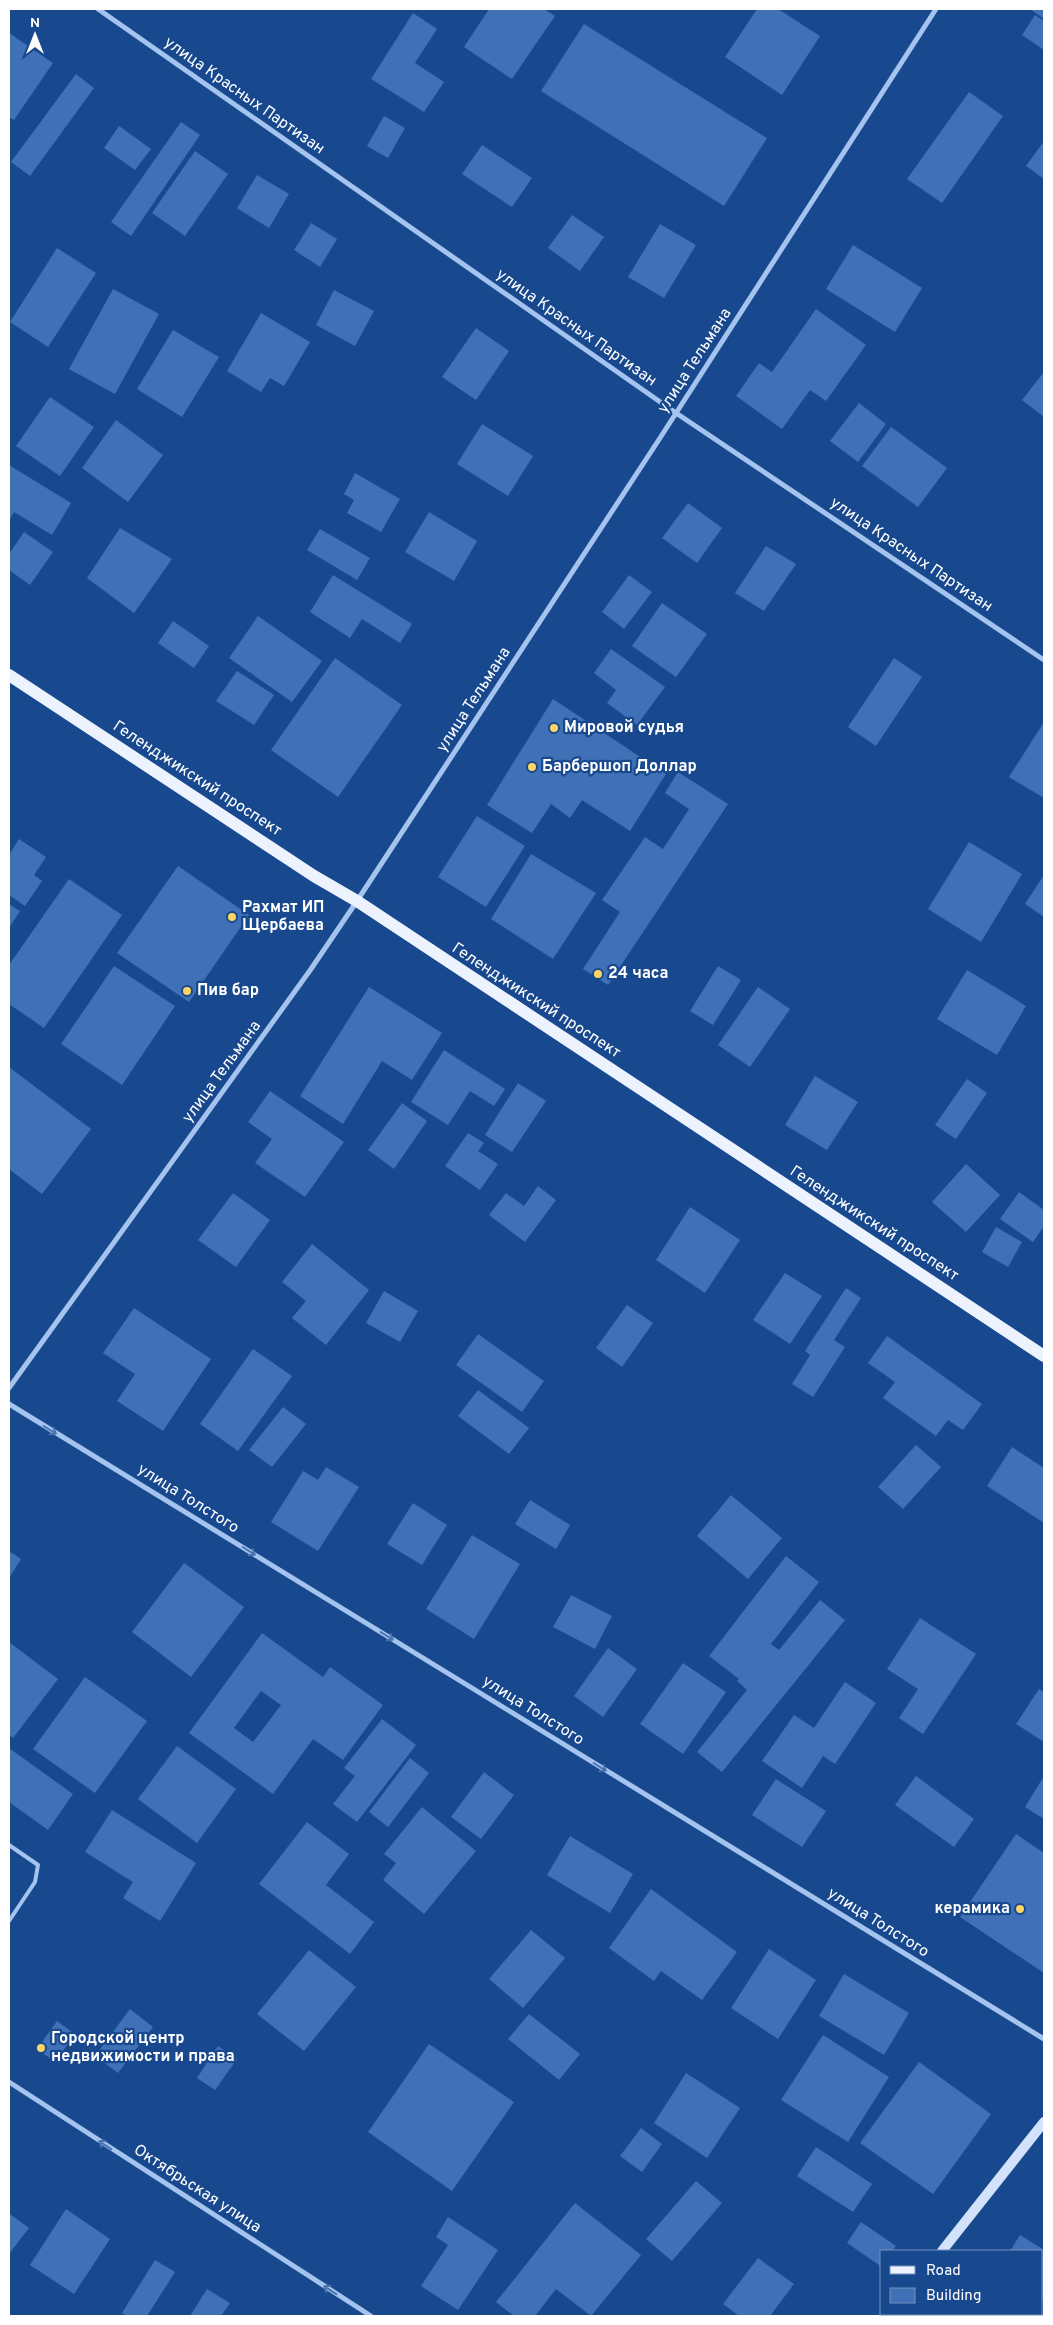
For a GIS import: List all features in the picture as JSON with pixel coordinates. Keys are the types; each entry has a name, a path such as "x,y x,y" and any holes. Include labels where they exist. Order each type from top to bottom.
{"main road":[{"name":"Геленджикский проспект","path":"9,675 314,876 357,901 1044,1356"}],"street":[{"name":"улица Красных Партизан","path":"98,9 676,413 1044,660"},
{"name":"улица Тельмана","path":"9,1388 311,968 357,901 676,413 936,9"},
{"name":"улица Толстого","path":"9,1404 1044,2039"},
{"name":"Октябрьская улица","path":"9,2082 371,2316"},
{"path":"943,2250 1044,2122"}],"lane":[{"path":"9,1845 38,1865 35,1882 9,1920"},
{"path":"9,1908 14,1912"}],"building":[{"path":"489,9 544,9 555,16 512,79 464,47"},
{"path":"757,9 778,9 820,36 782,95 725,57"},
{"path":"1030,9 1044,9 1044,19"},
{"path":"413,13 437,29 415,63 444,82 424,112 371,79"},
{"path":"1035,15 1044,21 1044,50 1022,35"},
{"path":"584,24 767,138 724,206 541,91"},
{"path":"9,33 53,63 14,120 9,117"},
{"path":"76,74 94,88 30,176 11,162"},
{"path":"969,92 1003,116 942,203 907,179"},
{"path":"384,116 405,128 388,158 367,146"},
{"path":"181,122 200,135 131,236 111,222"},
{"path":"119,126 151,149 135,170 104,148"},
{"path":"1044,141 1044,179 1026,166"},
{"path":"482,145 532,178 512,207 462,174"},
{"path":"195,151 228,174 185,236 152,213"},
{"path":"257,175 289,194 269,228 237,208"},
{"path":"572,215 604,237 580,271 548,248"},
{"path":"311,223 337,239 320,267 294,250"},
{"path":"660,224 696,245 664,298 628,277"},
{"path":"853,245 922,288 895,332 826,289"},
{"path":"57,248 96,273 48,347 10,322"},
{"path":"113,289 159,314 115,394 69,369"},
{"path":"334,290 374,311 355,346 316,325"},
{"path":"816,309 866,345 826,401 810,390 782,429 736,396 759,363 772,372"},
{"path":"261,313 310,342 284,386 270,378 261,392 227,371"},
{"path":"476,328 509,351 476,400 442,377"},
{"path":"173,330 219,357 182,417 137,389"},
{"path":"1044,372 1044,417 1022,400"},
{"path":"50,397 94,427 60,476 16,446"},
{"path":"859,403 886,424 858,462 830,441"},
{"path":"116,420 163,455 128,502 82,468"},
{"path":"482,424 533,456 508,496 457,464"},
{"path":"891,427 947,468 918,507 862,466"},
{"path":"9,465 71,503 52,535 14,512 9,521"},
{"path":"355,473 400,499 381,532 347,513 354,500 344,494"},
{"path":"688,503 722,528 697,563 662,538"},
{"path":"429,512 477,541 454,581 405,552"},
{"path":"120,528 172,559 134,613 87,578"},
{"path":"320,529 370,558 357,580 307,550"},
{"path":"24,532 53,552 30,585 9,570 9,554"},
{"path":"766,546 796,564 764,611 735,593"},
{"path":"333,575 412,624 400,643 362,619 350,638 310,612"},
{"path":"629,575 652,592 624,629 602,612"},
{"path":"662,603 707,634 676,677 632,646"},
{"path":"258,616 322,661 292,702 229,658"},
{"path":"173,621 209,646 194,668 158,643"},
{"path":"611,649 665,687 637,725 607,703 616,690 594,673"},
{"path":"335,658 402,705 338,797 271,750"},
{"path":"894,658 922,677 876,746 848,727"},
{"path":"237,671 274,695 254,725 216,701"},
{"path":"553,699 666,774 630,831 582,800 570,818 551,804 532,833 487,805"},
{"path":"1044,722 1044,798 1009,777"},
{"path":"678,772 728,804 608,985 583,969 620,912 602,900 645,837 663,849 689,809 665,793"},
{"path":"477,816 525,846 486,907 438,877"},
{"path":"19,839 46,857 34,875 42,881 25,906 9,895 9,855"},
{"path":"969,842 1022,874 981,942 928,909"},
{"path":"531,854 596,893 553,959 491,919"},
{"path":"178,866 249,915 189,1002 117,953"},
{"path":"1044,875 1044,917 1025,904"},
{"path":"69,879 122,915 44,1028 9,1004 9,965"},
{"path":"9,904 20,911 9,928"},
{"path":"114,966 175,1006 122,1085 61,1044"},
{"path":"718,966 741,980 713,1025 690,1011"},
{"path":"967,970 1026,1006 997,1055 937,1019"},
{"path":"369,987 442,1033 412,1080 382,1061 343,1124 300,1096"},
{"path":"758,987 790,1009 750,1067 718,1045"},
{"path":"444,1050 505,1089 494,1106 470,1091 448,1125 411,1102"},
{"path":"9,1067 91,1129 42,1194 9,1169"},
{"path":"815,1076 858,1102 827,1150 785,1125"},
{"path":"967,1079 987,1093 956,1139 935,1125"},
{"path":"518,1083 546,1101 512,1152 485,1135"},
{"path":"270,1091 344,1142 305,1197 255,1163 272,1139 248,1122"},
{"path":"402,1103 427,1121 394,1169 368,1150"},
{"path":"468,1133 484,1143 478,1151 498,1164 480,1190 445,1166"},
{"path":"966,1164 1000,1195 966,1232 932,1202"},
{"path":"538,1186 556,1200 525,1242 489,1215 506,1193 524,1206"},
{"path":"1019,1192 1044,1210 1044,1226 1033,1242 1000,1219"},
{"path":"233,1193 270,1220 236,1267 198,1240"},
{"path":"690,1207 740,1240 705,1293 656,1260"},
{"path":"996,1227 1022,1242 1008,1267 982,1252"},
{"path":"312,1244 369,1290 326,1345 292,1318 306,1301 282,1282"},
{"path":"785,1273 822,1296 790,1344 753,1320"},
{"path":"846,1288 861,1298 834,1340 845,1347 813,1397 792,1384 810,1355 805,1351"},
{"path":"384,1291 418,1311 400,1342 366,1323"},
{"path":"627,1305 653,1323 622,1367 596,1348"},
{"path":"134,1308 211,1359 163,1431 117,1401 135,1374 103,1353"},
{"path":"478,1334 544,1381 522,1412 456,1365"},
{"path":"887,1336 982,1404 963,1430 948,1420 936,1436 883,1398 895,1382 868,1363"},
{"path":"253,1349 292,1376 238,1451 200,1424"},
{"path":"478,1390 529,1428 509,1454 458,1416"},
{"path":"283,1407 306,1424 272,1467 249,1450"},
{"path":"916,1445 941,1467 903,1509 878,1487"},
{"path":"1012,1447 1044,1468 1044,1523 987,1486"},
{"path":"326,1467 359,1487 318,1551 271,1522 303,1471 318,1480"},
{"path":"731,1495 782,1538 748,1579 697,1536"},
{"path":"530,1500 570,1525 556,1549 515,1524"},
{"path":"413,1503 447,1525 422,1565 387,1544"},
{"path":"472,1535 520,1564 474,1639 426,1609"},
{"path":"9,1551 21,1559 9,1578"},
{"path":"786,1556 819,1582 771,1644 779,1650 820,1600 845,1620 722,1772 697,1752 747,1690 737,1681 739,1679 709,1656"},
{"path":"184,1563 244,1607 191,1677 132,1632"},
{"path":"571,1595 612,1616 595,1649 553,1627"},
{"path":"920,1618 976,1654 923,1734 899,1718 918,1689 887,1669"},
{"path":"262,1633 323,1677 330,1667 383,1705 343,1760 313,1739 273,1794 189,1733","holes":["261,1691 281,1705 253,1742 234,1728"]},
{"path":"9,1642 58,1679 13,1738 9,1735"},
{"path":"608,1648 637,1669 603,1717 574,1696"},
{"path":"683,1663 726,1692 683,1754 640,1724"},
{"path":"85,1677 147,1721 95,1793 33,1749"},
{"path":"845,1682 876,1703 835,1764 823,1756 802,1788 762,1761 794,1715 814,1728"},
{"path":"1039,1689 1044,1692 1044,1742 1016,1724"},
{"path":"382,1719 416,1745 357,1822 333,1804 355,1776 344,1768"},
{"path":"177,1746 236,1789 197,1843 138,1799"},
{"path":"9,1748 73,1794 48,1830 9,1802"},
{"path":"410,1758 429,1773 388,1827 369,1812"},
{"path":"484,1772 514,1795 481,1839 451,1817"},
{"path":"916,1776 974,1819 954,1847 895,1805"},
{"path":"1044,1776 1044,1819 1025,1807"},
{"path":"776,1779 826,1811 802,1847 752,1815"},
{"path":"422,1807 476,1851 424,1914 383,1880 396,1863 384,1854"},
{"path":"112,1810 196,1863 160,1921 123,1898 133,1882 85,1852"},
{"path":"307,1822 349,1854 326,1885 374,1922 350,1954 259,1884"},
{"path":"1016,1834 1044,1853 1044,1973 960,1917"},
{"path":"570,1836 633,1874 610,1913 547,1875"},
{"path":"651,1889 737,1952 702,2000 661,1971 654,1981 609,1948"},
{"path":"531,1930 565,1958 523,2008 489,1979"},
{"path":"769,1949 816,1980 778,2039 731,2008"},
{"path":"309,1950 356,1987 304,2051 257,2014"},
{"path":"844,1974 909,2013 884,2055 819,2016"},
{"path":"130,2009 153,2027 118,2073 95,2056"},
{"path":"529,2014 580,2054 559,2080 508,2039"},
{"path":"57,2021 75,2034 55,2062 37,2049"},
{"path":"823,2035 889,2077 848,2142 781,2100"},
{"path":"429,2044 514,2102 452,2191 368,2132"},
{"path":"218,2046 237,2059 215,2090 197,2078"},
{"path":"919,2062 991,2114 933,2194 860,2143"},
{"path":"686,2073 740,2108 707,2158 654,2123"},
{"path":"641,2128 662,2144 642,2172 620,2156"},
{"path":"816,2147 872,2184 853,2212 797,2176"},
{"path":"696,2181 722,2203 672,2261 646,2239"},
{"path":"575,2203 641,2255 591,2316 556,2289 535,2316 514,2316 496,2302"},
{"path":"66,2209 110,2239 74,2294 30,2265"},
{"path":"9,2215 29,2228 9,2254"},
{"path":"448,2217 498,2250 458,2310 421,2286 448,2245 436,2237"},
{"path":"861,2222 896,2246 893,2250 880,2250 880,2266 847,2243"},
{"path":"1020,2235 1044,2250 1044,2303 1043,2250 1011,2250"},
{"path":"758,2258 794,2284 770,2316 739,2316 723,2304"},
{"path":"155,2260 175,2272 147,2316 127,2316 122,2313"},
{"path":"207,2289 230,2303 221,2316 190,2316"},
{"path":"956,2315 1024,2315 1024,2316"}],"place":[{"name":"Мировой судья","path":"554,728"},
{"name":"Барбершоп Доллар","path":"532,767"},
{"name":"Рахмат ИП Щербаева","path":"232,917"},
{"name":"24 часа","path":"598,974"},
{"name":"Пив бар","path":"187,991"},
{"name":"керамика","path":"1020,1909"},
{"name":"Городской центр недвижимости и права","path":"41,2048"}]}
